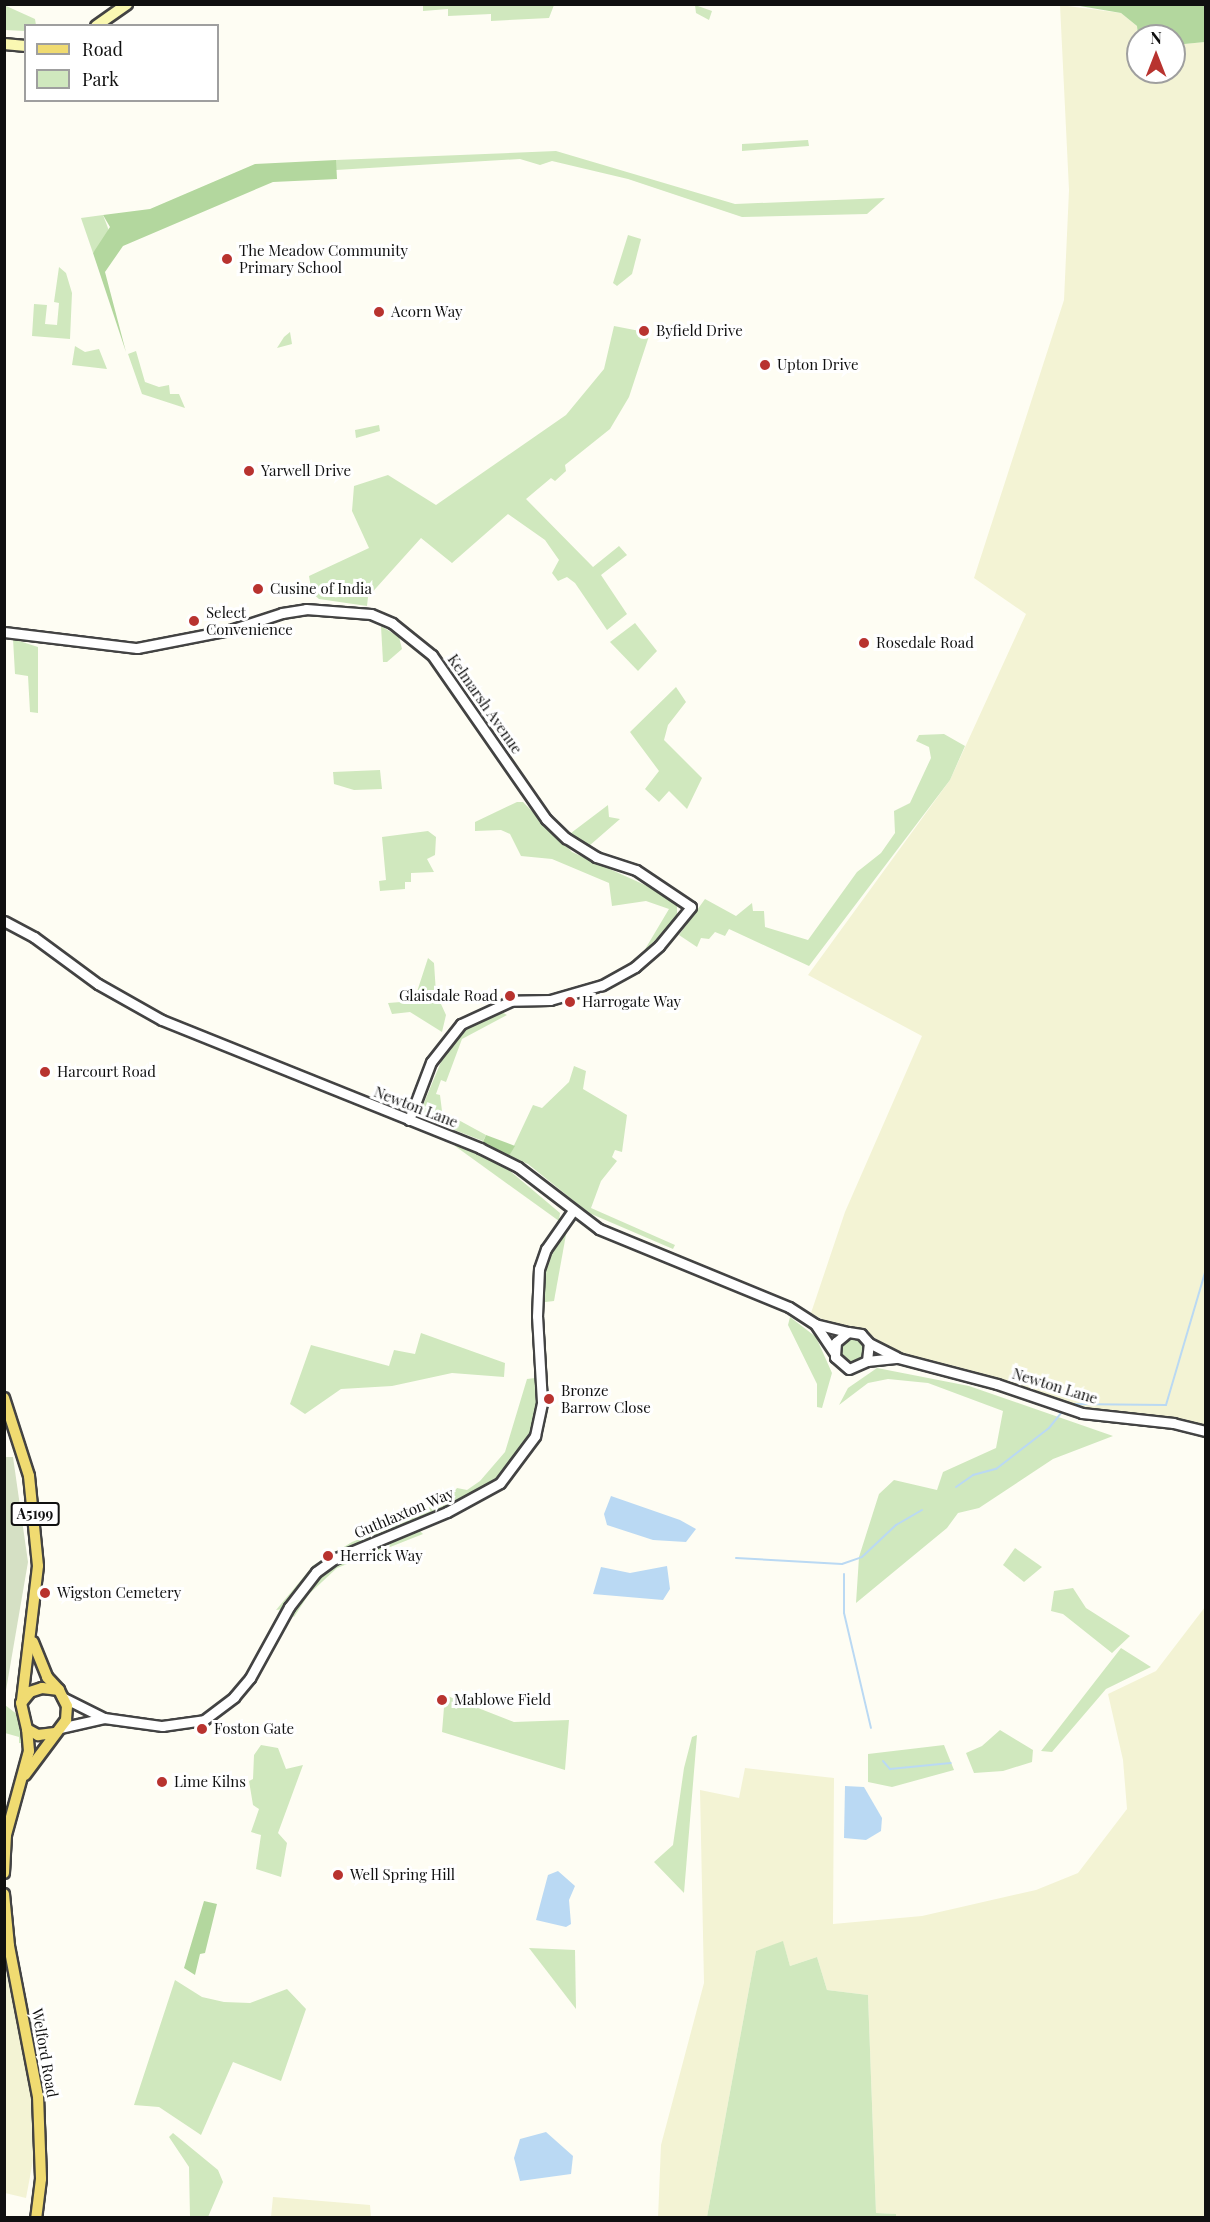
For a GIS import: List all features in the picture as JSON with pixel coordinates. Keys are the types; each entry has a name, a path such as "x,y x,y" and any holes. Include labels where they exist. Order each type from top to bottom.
{"main road":[{"path":"99,24 127,4"},
{"path":"4,44 24,46"},
{"name":"A5199","path":"4,1398 23,1452 35,1513 38,1566 32,1633 22,1701"},
{"name":"A5199","path":"32,1633 36,1655 61,1694"},
{"path":"4,1873 6,1835 25,1775 27,1729 22,1718 22,1701 35,1690 61,1694 67,1706 58,1731 25,1775"},
{"path":"27,1729 38,1735 58,1731"},
{"name":"Welford Road","path":"4,1894 9,1946 38,2096 41,2179 36,2217"}],"street":[{"name":"Kelmarsh Avenue","path":"4,632 137,648 230,630 282,612 320,608 371,614 393,623 432,655 546,819 566,838 596,857 636,870 692,907 659,946 612,980 550,999 503,1004 461,1024 431,1062 409,1120"},
{"name":"Newton Lane","path":"4,921 34,937 98,984 162,1020 507,1161 572,1212 636,1247 789,1307 815,1324 848,1332"},
{"name":"Guthlaxton Way","path":"61,1694 104,1718 162,1726 204,1720 234,1697 250,1678 289,1607 316,1572 334,1558 479,1497 515,1466 535,1436 542,1402 536,1293 539,1269 546,1249 572,1212"},
{"name":"Newton Lane","path":"815,1324 834,1352"},
{"path":"848,1332 861,1334 869,1343 867,1361 849,1369 840,1364 834,1352 839,1337 848,1332"},
{"name":"Newton Lane","path":"869,1343 898,1358 997,1383 1082,1413 1173,1423 1206,1431"},
{"name":"Newton Lane","path":"867,1361 898,1358"},
{"name":"Guthlaxton Way","path":"58,1731 104,1718"}],"green space":[{"path":"423,4 554,5 549,18 491,21 491,14 448,16 448,9 423,11"},
{"path":"4,5 35,19 36,24 24,24 24,31 5,30"},
{"path":"695,5 712,11 709,20 696,13"},
{"path":"1060,5 1121,13 1135,24 1126,24 1126,84 1186,84 1186,44 1205,42 1205,1427 1077,1407 959,1367 895,1353 863,1329 833,1325 811,1313 845,1212 922,1036 808,975 950,780 1026,614 974,578 1064,300 1069,190"},
{"path":"1074,5 1205,5 1205,42 1186,44 1186,24 1135,24 1121,13"},
{"path":"808,140 809,146 742,151 742,144"},
{"path":"556,151 735,204 885,198 867,214 742,217 628,179 552,161 540,165 520,159 336,170 336,160"},
{"path":"336,160 337,179 273,182 123,246 105,272 126,352 93,253 110,227 103,215 150,209 255,164"},
{"path":"103,215 111,236 93,253 81,218"},
{"path":"628,235 641,239 632,274 617,286 613,283"},
{"path":"59,267 66,273 72,293 70,339 32,336 34,304 47,305 45,324 57,325 59,303 54,302"},
{"path":"614,326 650,333 629,397 610,429 565,465 566,471 555,481 551,478 526,499 593,567 619,546 627,555 601,575 627,614 607,630 575,583 567,577 558,581 552,573 559,560 545,540 508,514 452,563 421,538 368,597 367,606 319,599 312,593 309,576 369,548 352,511 354,486 388,475 436,505 566,415 604,369"},
{"path":"290,332 292,344 277,348 284,337"},
{"path":"75,346 85,352 99,349 107,369 72,365"},
{"path":"136,351 145,382 159,387 169,385 170,394 179,394 185,408 142,394 128,354"},
{"path":"379,425 380,431 356,438 355,430"},
{"path":"635,623 657,651 638,671 610,642"},
{"path":"381,626 399,637 402,649 387,662 383,662"},
{"path":"13,639 38,647 38,713 30,712 28,676 15,674"},
{"path":"676,687 686,702 668,725 664,740 702,778 687,809 669,791 659,802 645,789 659,771 630,732"},
{"path":"944,734 965,746 950,780 809,966 729,929 725,936 715,932 709,939 701,938 697,947 679,935 705,899 736,916 752,903 753,911 764,911 765,927 808,940 857,872 881,853 895,833 894,811 910,803 931,758 929,747 916,741 919,735"},
{"path":"380,770 382,789 354,790 334,784 333,772"},
{"path":"517,802 523,802 572,852 645,885 677,904 677,919 644,951 669,909 646,901 612,906 609,883 552,859 521,856 510,834 501,830 475,831 475,822"},
{"path":"608,805 609,817 620,819 589,846 571,833"},
{"path":"428,831 436,837 435,855 427,859 434,872 411,873 411,882 405,882 405,889 380,891 379,881 386,880 382,837"},
{"path":"428,958 434,963 436,993 446,1015 442,1032 410,1012 392,1014 388,1003 414,1001"},
{"path":"498,1010 507,1015 462,1039 446,1082 441,1080 436,1094 440,1095 442,1111 486,1135 483,1141 426,1119 421,1110 443,1057 459,1032"},
{"path":"574,1066 586,1071 583,1089 627,1115 622,1152 615,1150 612,1157 617,1161 601,1181 591,1208 675,1245 673,1249 589,1213 528,1164 509,1156 533,1105 542,1108 569,1082"},
{"path":"486,1135 515,1146 509,1156 482,1144"},
{"path":"459,1144 504,1166 560,1213 559,1221 455,1146"},
{"path":"563,1226 567,1229 554,1301 537,1303 539,1269"},
{"path":"790,1317 816,1337 832,1373 822,1408 817,1407 817,1384 788,1325"},
{"path":"421,1333 505,1363 504,1377 452,1373 392,1386 341,1389 305,1414 290,1404 311,1345 389,1366 394,1350 415,1354"},
{"path":"852,1337 861,1341 865,1350 861,1359 852,1363 843,1359 839,1350 843,1341"},
{"path":"877,1368 969,1386 1113,1436 1053,1459 979,1508 958,1513 947,1528 856,1603 859,1557 879,1494 894,1480 937,1490 943,1472 996,1448 1003,1411 928,1383 888,1379 868,1383 839,1405 848,1388"},
{"path":"543,1377 542,1402 527,1451 479,1497 362,1545 317,1572 312,1566 352,1542 407,1520 403,1510 443,1506 457,1488 467,1490 480,1481 505,1452 527,1379"},
{"path":"5,1457 13,1457 28,1562 5,1696"},
{"path":"417,1528 423,1534 337,1568 309,1594 294,1617 291,1615 308,1586 336,1562"},
{"path":"1015,1548 1042,1567 1024,1582 1003,1565"},
{"path":"312,1567 315,1572 284,1609 276,1610"},
{"path":"1073,1588 1086,1608 1130,1636 1112,1653 1063,1614 1051,1611 1054,1591"},
{"path":"1205,1607 1205,2217 896,2218 895,2214 876,2213 868,1995 827,1990 817,1957 790,1966 783,1942 756,1951 707,2217 658,2218 661,2145 704,1983 700,1790 739,1798 745,1768 834,1778 833,1924 922,1916 1036,1890 1078,1873 1127,1809 1123,1760 1108,1694 1156,1671"},
{"path":"1121,1648 1151,1667 1106,1689 1052,1752 1041,1751"},
{"path":"445,1695 514,1722 569,1720 565,1770 442,1732"},
{"path":"5,1705 22,1718 29,1744 19,1743 19,1737 5,1733"},
{"path":"1000,1730 1033,1750 1032,1762 1003,1771 974,1773 966,1753 982,1746"},
{"path":"697,1735 684,1893 654,1862 673,1845 684,1768 692,1737"},
{"path":"261,1745 278,1748 286,1769 303,1765 278,1833 287,1843 281,1877 256,1869 261,1835 251,1832 259,1809 253,1805 249,1781 253,1779 254,1755"},
{"path":"944,1745 954,1770 892,1787 868,1782 868,1754"},
{"path":"204,1901 217,1904 205,1953 200,1954 195,1975 184,1968"},
{"path":"783,1941 790,1966 817,1957 827,1990 868,1995 876,2213 896,2214 896,2217 707,2217 756,1951"},
{"path":"529,1948 575,1950 576,2009"},
{"path":"4,1962 31,2083 34,2155 26,2198 5,2193"},
{"path":"175,1980 202,1997 224,2002 250,2003 287,1989 306,2009 281,2081 233,2062 201,2135 159,2107 134,2105"},
{"path":"173,2133 218,2170 223,2182 208,2217 190,2217 189,2167 169,2137"},
{"path":"273,2197 370,2205 371,2217 271,2217"}],"water":[{"path":"611,1496 680,1520 696,1529 686,1542 653,1540 607,1525 604,1514"},
{"path":"667,1566 670,1589 663,1600 593,1594 601,1567 630,1573"},
{"path":"845,1786 864,1787 882,1818 881,1831 866,1840 844,1838"},
{"path":"558,1871 575,1886 569,1900 571,1924 566,1927 536,1920 548,1875"},
{"path":"546,2132 573,2156 571,2174 520,2181 514,2158 520,2139"}],"waterway":[{"path":"1069,1404 1166,1405 1206,1269"},
{"path":"956,1487 973,1475 996,1469 1049,1428 1062,1412"},
{"path":"736,1558 842,1564 862,1557 896,1525 922,1510"},
{"path":"844,1574 844,1613 871,1728"},
{"path":"883,1761 890,1769 951,1763"}],"place":[{"name":"The Meadow Community Primary School","path":"227,259"},
{"name":"Acorn Way","path":"379,312"},
{"name":"Byfield Drive","path":"644,331"},
{"name":"Upton Drive","path":"765,365"},
{"name":"Yarwell Drive","path":"249,471"},
{"name":"Cusine of India","path":"258,589"},
{"name":"Select Convenience","path":"194,621"},
{"name":"Rosedale Road","path":"864,643"},
{"name":"Glaisdale Road","path":"510,996"},
{"name":"Harrogate Way","path":"570,1002"},
{"name":"Harcourt Road","path":"45,1072"},
{"name":"Bronze Barrow Close","path":"549,1399"},
{"name":"Herrick Way","path":"328,1556"},
{"name":"Wigston Cemetery","path":"45,1593"},
{"name":"Mablowe Field","path":"442,1700"},
{"name":"Foston Gate","path":"202,1729"},
{"name":"Lime Kilns","path":"162,1782"},
{"name":"Well Spring Hill","path":"338,1875"}]}
